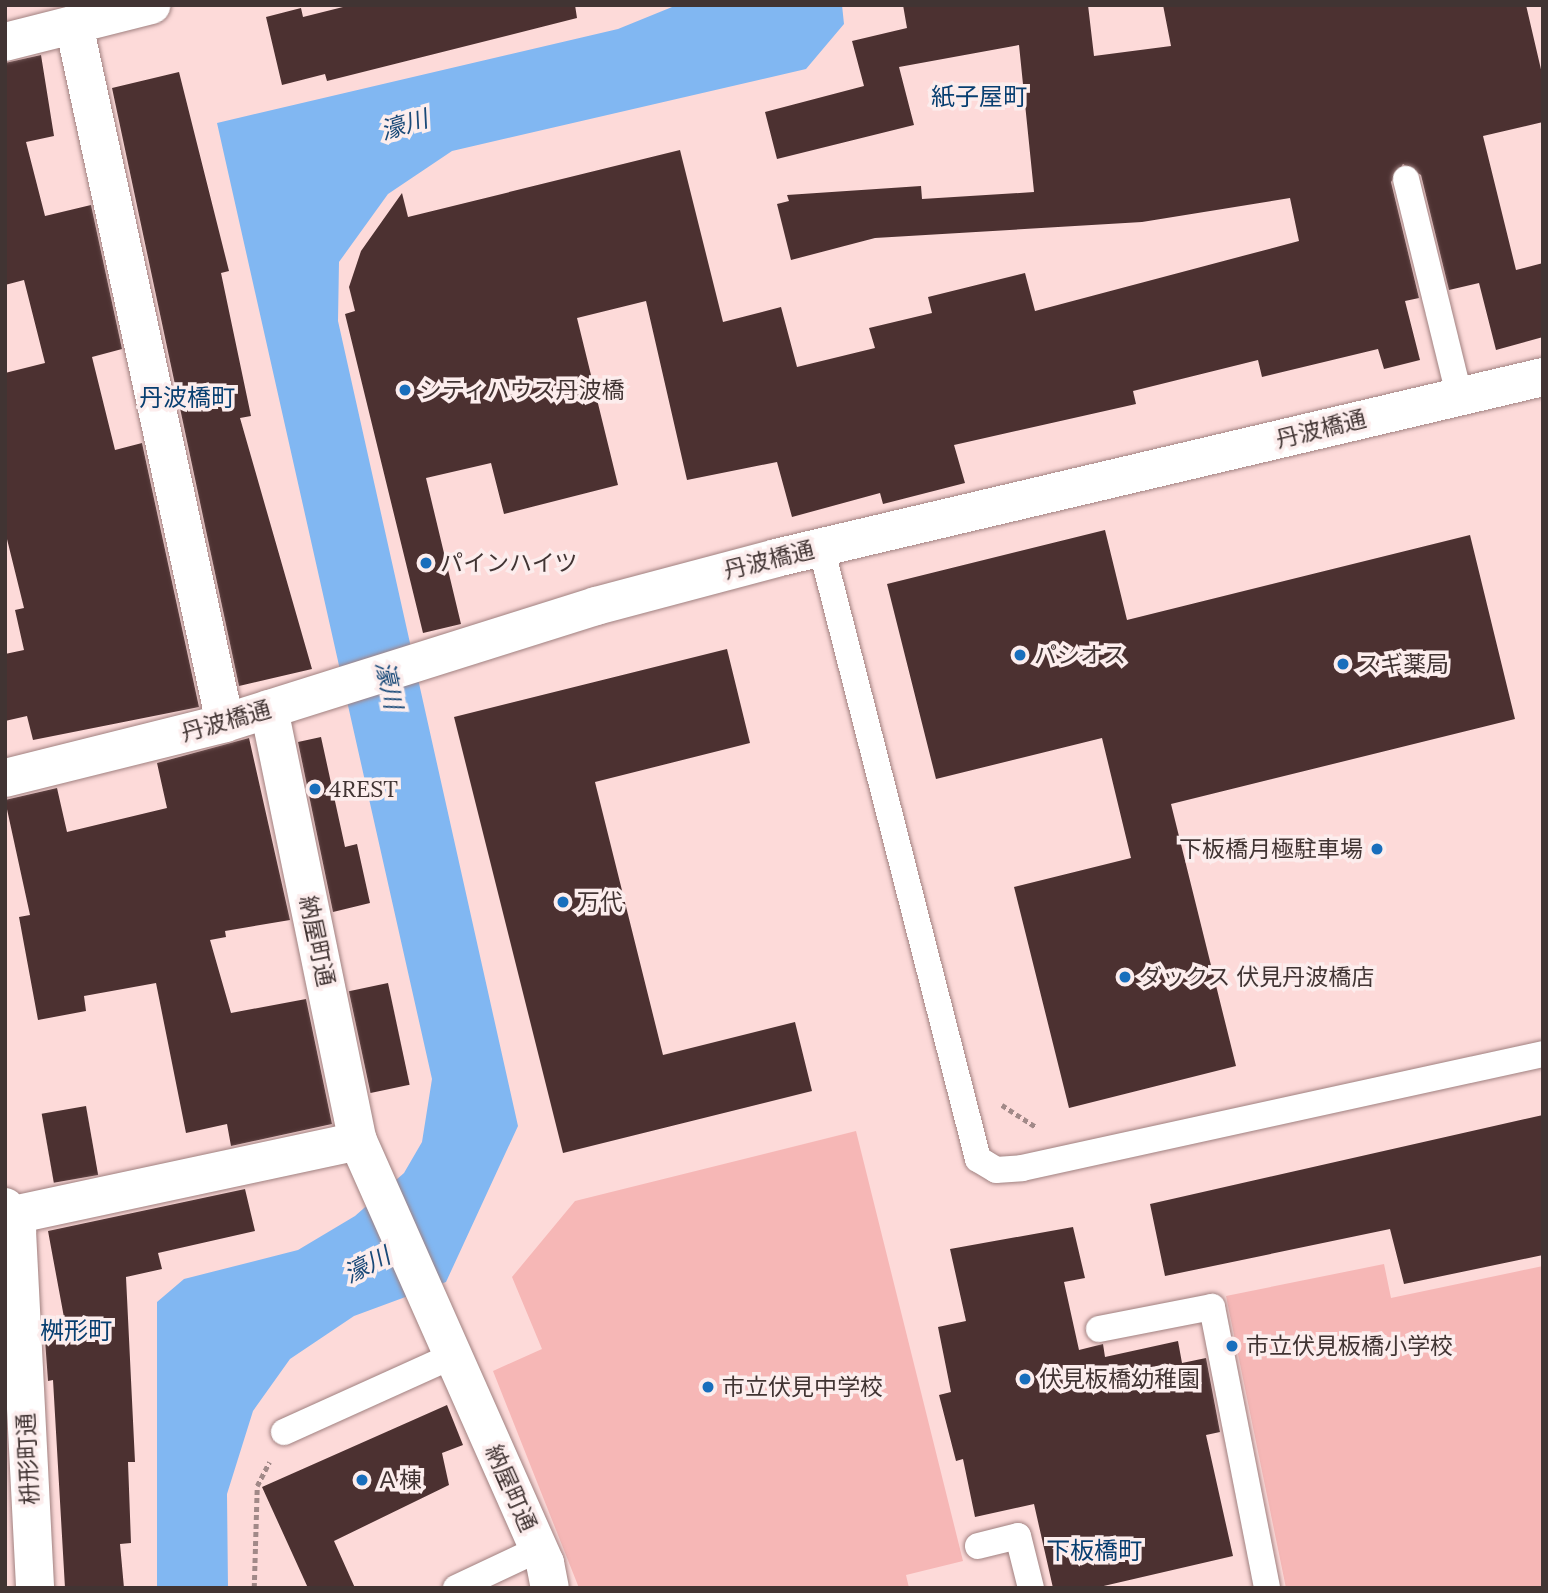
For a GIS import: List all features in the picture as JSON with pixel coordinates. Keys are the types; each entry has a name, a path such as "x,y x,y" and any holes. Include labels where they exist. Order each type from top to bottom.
{"street":[{"path":"5,42 151,5"},
{"path":"74,24 225,723"},
{"name":"丹波橋通","path":"5,778 225,723 596,606 821,547 1543,377"},
{"name":"納屋町通","path":"269,709 364,1156 432,1314 539,1549 550,1588"},
{"path":"7,1212 364,1156"},
{"name":"枡形町通","path":"7,1212 17,1231 16,1443 35,1588"}],"lane":[{"path":"1406,179 1459,395"},
{"path":"821,547 978,1159 996,1170 1022,1168 1543,1054"},
{"path":"1099,1329 1212,1307 1267,1588"},
{"path":"284,1432 452,1356"},
{"path":"978,1546 1018,1536 1031,1588"},
{"path":"456,1588 539,1549"}],"path":[{"path":"993,1098 1039,1128 1052,1125"},
{"path":"254,1588 257,1486 284,1432"}],"shaded area":[{"name":"市立伏見中学校","path":"856,1131 963,1561 906,1575 909,1588 579,1588 493,1371 542,1349 512,1277 575,1201"},
{"path":"1384,1264 1391,1298 1543,1266 1543,1588 1286,1588 1226,1296"}],"water":[{"name":"濠川","path":"677,5 842,5 844,24 806,69 452,151 388,194 339,262 338,321 518,1126 446,1282 354,1316 290,1359 253,1411 227,1494 228,1588 157,1588 157,1302 184,1279 298,1250 355,1216 404,1173 422,1142 432,1079 217,123 618,29"}],"building":[{"path":"351,5 575,5 577,18 327,81 325,74 282,85 266,17 301,8 303,17"},
{"path":"903,5 1088,5 1094,56 1171,46 1163,5 1526,5 1543,78 1543,122 1483,136 1516,270 1543,263 1543,337 1496,350 1479,283 1449,290 1421,175 1403,164 1391,182 1419,298 1405,301 1420,360 1384,369 1378,349 1262,377 1258,360 1133,391 1136,404 954,445 965,483 883,504 880,493 792,517 777,462 687,480 646,301 577,318 618,485 504,514 491,463 426,478 461,624 423,633 345,314 355,311 349,287 361,251 402,193 408,217 680,150 723,322 781,307 797,367 875,348 869,328 932,313 928,297 1025,273 1035,311 1299,241 1290,198 1142,222 875,238 791,260 777,204 789,201 787,195 921,186 922,199 1034,192 1019,45 899,67 914,125 777,159 765,112 864,86 852,41 907,28"},
{"path":"41,55 54,136 26,142 45,216 91,205 122,349 92,357 115,450 142,443 199,707 33,740 27,716 5,721 5,654 24,650 15,610 24,608 5,531 5,373 45,363 24,280 5,285 5,63"},
{"path":"179,72 229,271 221,273 251,416 240,418 312,669 239,686 112,88"},
{"path":"1105,530 1127,620 1470,535 1515,719 1171,804 1236,1066 1069,1108 1014,887 1131,858 1102,738 936,779 887,584"},
{"name":"万代","path":"727,649 750,743 595,782 663,1055 795,1022 812,1091 563,1153 454,717"},
{"path":"321,737 345,847 357,844 370,903 333,912 298,742"},
{"path":"249,738 290,920 225,931 226,937 210,940 231,1013 306,999 332,1124 231,1146 227,1124 186,1133 156,983 84,996 86,1011 38,1020 19,917 30,915 5,800 57,788 67,832 167,808 157,763"},
{"path":"388,983 410,1085 370,1093 349,991"},
{"path":"86,1106 98,1175 54,1183 42,1114"},
{"path":"1543,1115 1543,1255 1404,1284 1390,1229 1165,1276 1150,1204"},
{"path":"245,1189 255,1231 158,1253 162,1269 126,1277 135,1462 128,1462 131,1543 120,1544 124,1588 65,1588 53,1380 48,1381 45,1340 68,1339 48,1231"},
{"path":"1073,1227 1085,1278 1064,1282 1079,1350 1103,1344 1105,1357 1178,1341 1182,1363 1206,1358 1220,1432 1206,1435 1233,1556 1095,1588 1053,1588 1034,1504 975,1517 963,1459 956,1461 939,1395 951,1392 938,1327 966,1321 950,1249"},
{"name":"Ａ棟","path":"447,1405 463,1445 442,1453 449,1485 334,1541 355,1588 308,1588 262,1487"}],"place":[{"name":"シティハウス丹波橋","path":"405,390"},
{"name":"パインハイツ","path":"426,563"},
{"name":"パシオス","path":"1020,655"},
{"name":"スギ薬局","path":"1343,664"},
{"name":"4REST","path":"315,789"},
{"name":"下板橋月極駐車場","path":"1377,849"},
{"name":"万代","path":"563,902"},
{"name":"ダックス 伏見丹波橋店","path":"1125,977"},
{"name":"市立伏見板橋小学校","path":"1232,1346"},
{"name":"伏見板橋幼稚園","path":"1025,1379"},
{"name":"市立伏見中学校","path":"708,1387"},
{"name":"Ａ棟","path":"362,1480"}],"district":[{"name":"紙子屋町","path":"979,97"},
{"name":"丹波橋町","path":"187,398"},
{"name":"桝形町","path":"76,1331"},
{"name":"下板橋町","path":"1094,1551"}]}
